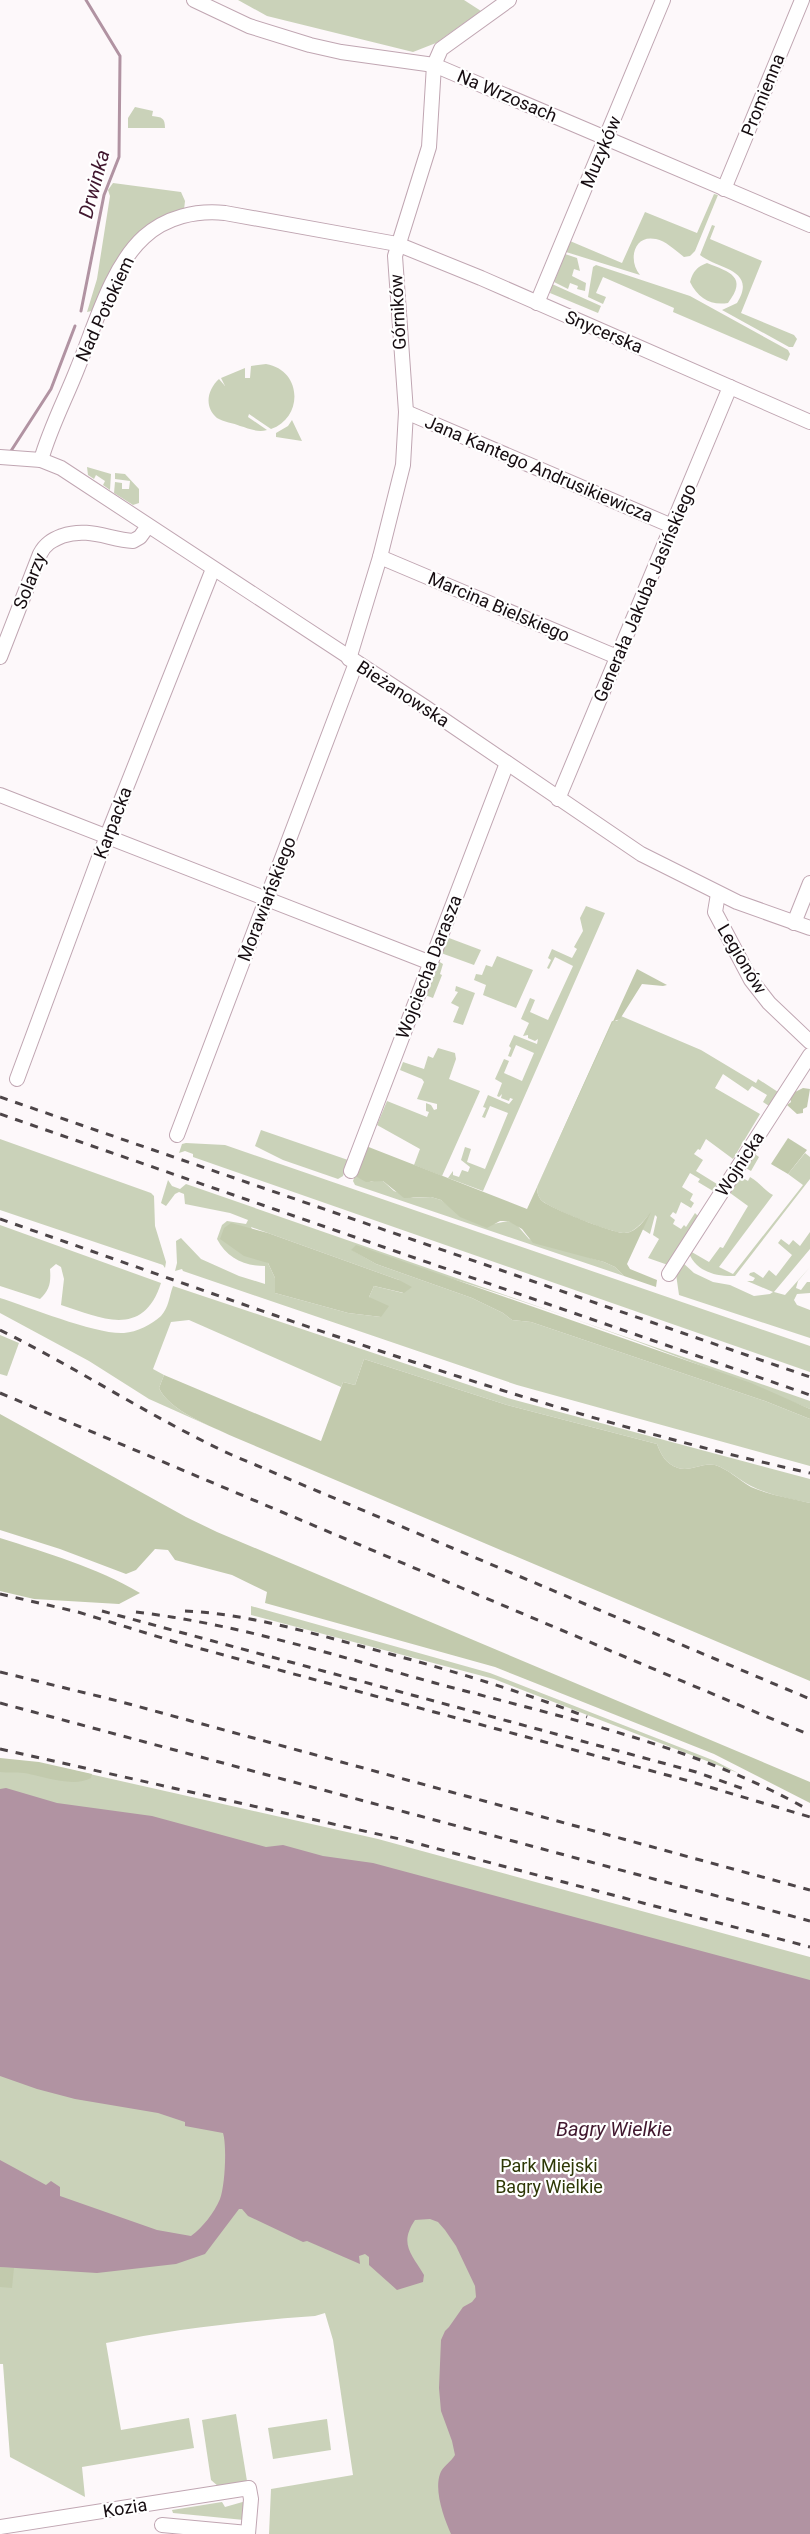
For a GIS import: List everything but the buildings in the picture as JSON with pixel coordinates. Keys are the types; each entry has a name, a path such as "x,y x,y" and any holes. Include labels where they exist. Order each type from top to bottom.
{"street":[{"name":"Na Wrzosach","path":"194,0 249,26 310,45 341,52 434,65 810,225"},
{"path":"434,65 441,49 509,0"},
{"name":"Muzyków","path":"537,303 663,0"},
{"name":"Promienna","path":"724,189 802,0"},
{"name":"Górników","path":"352,661 403,465 406,412 395,256 429,147 434,65"},
{"name":"Nad Potokiem","path":"41,460 120,268 134,248 155,228 184,216 221,212 397,244"},
{"name":"Snycerska","path":"397,244 810,422"},
{"name":"Generała Jakuba Jasińskiego","path":"558,799 730,387"},
{"name":"Jana Kantego Andrusikiewicza","path":"406,412 672,526"},
{"name":"Bieżanowska","path":"7,457 41,460 61,468 507,762 641,854 718,894 810,928"},
{"name":"Solarzy","path":"0,657 40,554 46,545 64,536 84,532 133,541 140,537 148,526"},
{"name":"Marcina Bielskiego","path":"380,557 617,657"},
{"name":"Karpacka","path":"17,1079 107,836 213,570"},
{"name":"Morawiańskiego","path":"177,1135 268,900 352,661"},
{"name":"Wojciecha Darasza","path":"351,1171 507,762"},
{"path":"0,795 431,963"},
{"path":"794,923 810,883"},
{"name":"Legionów","path":"718,894 715,912 751,980 769,1003 810,1042"},
{"name":"Wojnicka","path":"669,1274 810,1055"},
{"name":"Kozia","path":"7,2529 249,2488 251,2499 248,2534"},
{"path":"161,2502 162,2530 248,2534"}],"green space":[{"path":"238,0 464,0 481,11 436,43 413,52 267,16"},
{"path":"135,107 153,111 152,116 162,119 165,128 128,128 128,118"},
{"path":"113,183 181,192 185,201 184,210 157,220 96,310 87,312 97,279 110,196 108,190"},
{"path":"714,194 718,195 695,251 690,256 684,257 660,240 642,241 635,250 634,256 634,263 640,275 566,252 570,241 622,263 645,212 697,233"},
{"path":"712,225 715,226 710,239 762,261 741,313 794,335 797,339 793,347 789,347 722,310 737,303 742,292 742,283 733,272 700,255"},
{"path":"565,254 577,258 580,271 574,269 572,276 586,283 585,291 577,289 578,286 570,283 568,289 554,282"},
{"path":"707,263 723,269 734,277 736,287 728,303 722,304 706,300 690,282 696,270"},
{"path":"596,265 690,296 788,350 790,354 787,361 673,312 674,308 603,277 596,293 606,297 603,304 588,297 593,267"},
{"path":"552,284 601,306 598,313 550,293"},
{"path":"266,364 278,368 287,375 292,384 293,405 289,415 282,423 271,429 249,414 248,417 267,430 260,431 217,418 209,404 210,393 215,383 219,379 225,386 221,378 245,368 245,378 250,378 251,366"},
{"path":"292,420 302,441 276,437 276,433 288,426"},
{"path":"87,467 111,474 110,490 103,485 105,481 96,475 94,479 88,475"},
{"path":"115,473 125,474 139,489 139,503 133,505 114,493 115,482 122,483 122,489 129,489 130,481 115,479"},
{"path":"586,906 605,913 483,1191 448,1178 453,1171 453,1175 459,1177 462,1170 468,1172 470,1167 461,1160 465,1147 471,1149 467,1162 485,1169 508,1113 490,1106 485,1118 482,1117 486,1108 483,1107 488,1095 509,1104 513,1099 510,1098 509,1101 501,1098 502,1094 497,1096 502,1083 495,1079 504,1059 509,1061 504,1073 522,1081 534,1053 516,1045 511,1057 508,1056 511,1048 509,1046 514,1035 537,1044 538,1039 535,1041 528,1038 528,1035 523,1036 529,1023 521,1019 530,998 535,1000 530,1012 548,1020 573,966 555,957 549,969 547,968 551,960 548,958 552,949 572,958 577,949 574,947 583,931 580,918"},
{"path":"449,938 481,950 474,965 441,953"},
{"path":"497,956 533,970 516,1008 483,995 486,985 474,980 476,974 482,975 486,965 492,967"},
{"path":"438,961 443,964 440,974 442,975 433,998 425,995"},
{"path":"637,969 667,985 642,984 620,1019 613,1022"},
{"path":"456,986 475,993 463,1025 453,1022 459,1007 451,1003 458,992 455,991"},
{"path":"621,1016 701,1050 756,1083 758,1079 778,1092 769,1106 763,1102 767,1095 752,1086 748,1091 723,1074 715,1088 760,1114 733,1159 706,1139 700,1150 698,1149 694,1154 703,1160 696,1171 717,1184 713,1191 698,1182 700,1179 690,1173 682,1187 693,1194 690,1200 694,1203 691,1208 681,1202 676,1214 673,1212 670,1216 675,1220 673,1224 681,1229 684,1225 686,1227 695,1213 698,1216 668,1265 648,1258 659,1239 653,1235 657,1217 655,1215 650,1234 642,1229 649,1215 634,1230 627,1233 616,1232 556,1209 541,1200 537,1192 537,1187 612,1021 617,1021"},
{"path":"612,1022 613,1022 537,1187"},
{"path":"438,1048 455,1053 456,1059 449,1079 480,1091 442,1176 414,1165 420,1149 377,1125 387,1101 427,1117 429,1112 426,1111 426,1103 434,1110 437,1109 437,1104 417,1099 424,1082 422,1079 400,1070 403,1062 424,1069 428,1056 433,1058"},
{"path":"803,1088 810,1089 807,1107 803,1109 803,1113 797,1114 787,1105 791,1102 789,1095"},
{"path":"261,1130 348,1160 343,1176 338,1179 283,1160 255,1146"},
{"path":"788,1138 807,1150 788,1174 771,1164"},
{"path":"0,1139 151,1193 154,1196 155,1226 166,1262 165,1268 163,1265 0,1210"},
{"path":"182,1144 225,1145 810,1346 810,1372 193,1157 193,1154 185,1151 179,1153"},
{"path":"366,1146 527,1209 537,1187 541,1200 546,1204 582,1220 619,1232 625,1233 633,1230 651,1212 627,1264 630,1269 657,1280 656,1287 624,1276 615,1267 604,1262 533,1243 522,1229 508,1221 500,1221 487,1228 460,1217 441,1200 431,1197 404,1198 383,1181 366,1182 357,1177 356,1173"},
{"path":"752,1152 759,1157 751,1171 744,1167 741,1177 748,1181 750,1177 773,1195 719,1267 733,1274 803,1185 788,1174 805,1153 810,1157 810,1179 735,1276 722,1276 708,1272 697,1265 689,1253 690,1251 709,1262 720,1247 723,1248 748,1206 726,1190"},
{"path":"356,1173 371,1182 383,1181 394,1191 413,1198 431,1197 441,1200 450,1207 493,1224 508,1221 516,1224 529,1239 604,1262 615,1267 624,1276 355,1185 353,1181"},
{"path":"168,1180 172,1186 180,1189 186,1184 564,1315 410,1266 352,1250 376,1264 472,1298 512,1320 531,1322 765,1401 810,1419 810,1466 517,1385 182,1269 175,1271 176,1241 181,1238 201,1259 239,1276 265,1284 265,1266 237,1260 221,1246 217,1239 222,1225 227,1221 246,1224 248,1220 230,1213 185,1204 184,1194 179,1192 166,1206 161,1203","holes":["251,1227 399,1280 403,1293 374,1286 369,1297 381,1317 348,1313 275,1293 275,1278"]},
{"path":"231,1223 268,1233 399,1280 412,1287 404,1293 374,1286 369,1297 389,1306 381,1317 348,1313 275,1293 275,1278 268,1263 244,1256 220,1239 224,1228"},
{"path":"0,1225 161,1283 153,1301 143,1312 132,1318 119,1320 105,1319 61,1305 64,1279 61,1267 56,1264 50,1269 49,1286 40,1299 0,1286"},
{"path":"810,1232 810,1249 774,1292 785,1295 810,1267 798,1281 796,1288 801,1290 807,1282 810,1282 810,1293 797,1294 794,1300 797,1305 810,1310 810,1338 679,1295 676,1274 682,1262 694,1273 713,1282 730,1285 754,1296 770,1294 773,1292 747,1281 753,1281 755,1278 749,1275 750,1273 754,1272 763,1278 769,1270 776,1276 792,1255 778,1243 781,1239 789,1245 793,1240 800,1246"},
{"path":"356,1245 751,1383 810,1409 810,1419 765,1401 531,1322 512,1320 472,1298 376,1264 351,1250"},
{"path":"173,1286 511,1399 810,1479 810,1503 758,1489 715,1465 678,1468 664,1459 657,1444 507,1405 364,1359 355,1385 343,1382 341,1387 189,1320 171,1322 153,1369 164,1375 159,1388 164,1396 181,1411 234,1437 149,1399 89,1361 0,1313 0,1298 97,1330 124,1333 144,1327 161,1316"},
{"path":"604,1329 810,1401 810,1409"},
{"path":"0,1335 19,1343 7,1376 0,1374"},
{"path":"364,1359 507,1405 657,1444 664,1459 678,1468 715,1465 758,1490 810,1503 810,1681 234,1437 181,1411 164,1396 159,1388 164,1375 321,1441 343,1382 355,1385"},
{"path":"0,1414 217,1532 810,1782 810,1803 714,1754 495,1667 265,1603 267,1592 232,1575 175,1560 168,1550 155,1549 136,1570 126,1574 60,1549 0,1530"},
{"path":"0,1538 89,1568 140,1593 119,1604 34,1599 0,1591"},
{"path":"251,1606 490,1673 715,1761 738,1773 494,1679 251,1615"},
{"path":"0,1758 39,1762 92,1774 91,1778 84,1781 67,1782 24,1773 0,1772"},
{"name":"Bagry Wielkie","path":"0,1759 63,1768 378,1839 810,1957 810,2534 269,2534 271,2489 353,2475 333,2340 325,2313 184,2330 106,2343 121,2430 189,2418 194,2448 82,2467 85,2497 10,2457 3,2364 0,2364"},
{"path":"0,2267 14,2268 12,2288 0,2287"},
{"path":"236,2414 247,2481 218,2486 211,2480 202,2420"},
{"path":"327,2419 331,2450 273,2459 268,2428"},
{"path":"246,2501 244,2520 173,2513 172,2510 222,2502 225,2507"}],"water":[{"name":"Bagry Wielkie","path":"6,1788 57,1803 152,1816 266,1847 283,1845 323,1856 373,1863 810,1980 810,2534 451,2534 438,2488 441,2471 455,2455 441,2411 439,2388 441,2340 463,2307 476,2297 475,2286 456,2246 438,2222 430,2219 415,2220 410,2228 407,2242 411,2254 424,2275 423,2282 397,2290 369,2265 369,2257 365,2254 359,2256 360,2264 307,2241 303,2242 248,2216 242,2209 239,2209 205,2254 176,2264 97,2273 0,2267 0,2160 46,2185 51,2181 60,2187 60,2196 157,2230 191,2236 208,2219 220,2199 225,2156 223,2133 185,2126 185,2122 158,2113 75,2099 0,2076 0,1789"}],"waterway":[{"name":"Drwinka","path":"81,311 104,195 119,157 120,56 86,0"},
{"name":"Drwinka","path":"9,454 51,389 75,326"}],"railway":[{"path":"0,1097 810,1377"},
{"path":"0,1114 810,1395"},
{"path":"0,1219 301,1324 502,1390 604,1421 810,1473"},
{"path":"0,1330 202,1441 232,1455 810,1699"},
{"path":"0,1393 810,1735"},
{"path":"0,1594 78,1612 172,1641 689,1781 810,1817"},
{"path":"102,1611 696,1772 744,1789"},
{"path":"185,1611 255,1620 323,1636 424,1663 533,1697 587,1717"},
{"path":"136,1612 212,1624 287,1642 626,1735 718,1767 807,1809"},
{"path":"0,1672 118,1701 810,1890"},
{"path":"0,1703 810,1921"},
{"path":"0,1749 404,1840 810,1947"}],"park label":[{"name":"Park Miejski Bagry Wielkie","path":"549,2176"}]}
